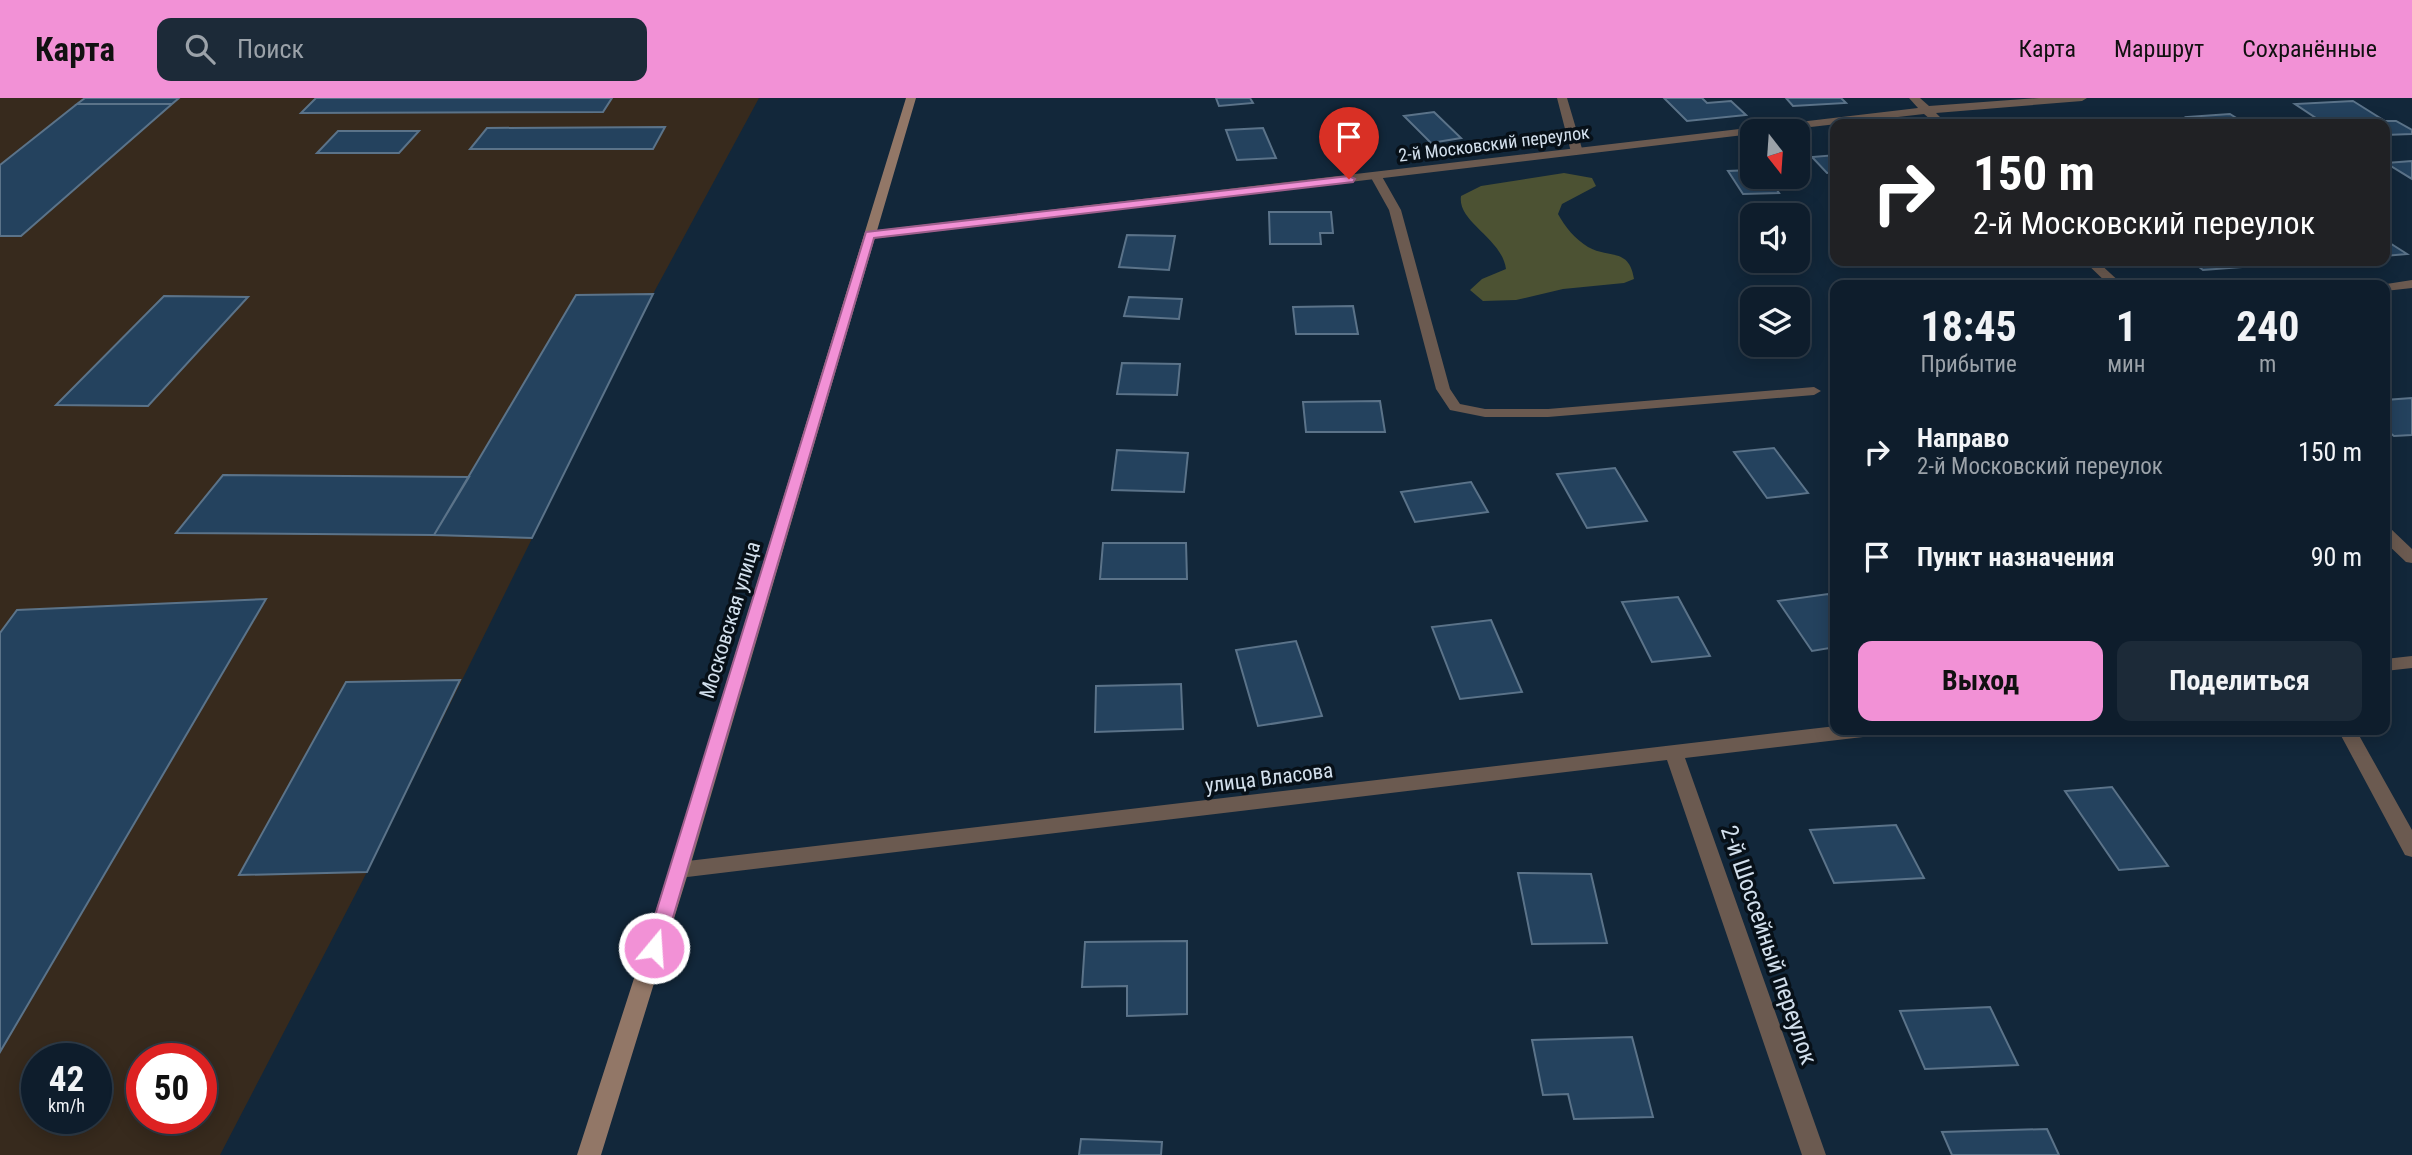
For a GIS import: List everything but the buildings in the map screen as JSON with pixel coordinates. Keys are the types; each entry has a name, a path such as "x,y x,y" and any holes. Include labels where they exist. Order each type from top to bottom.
{"main road":[{"name":"Московская улица","path":"589,1155 679,870 911,98"}],"street":[{"path":"1562,98 1577,152"},
{"path":"1914,98 1936,119"},
{"name":"2-й Московский переулок","path":"1851,119 1926,110 2082,98"},
{"name":"2-й Московский переулок","path":"870,235 1830,122"},
{"path":"1376,176 1395,210 1443,389 1455,407 1485,413 1548,413 1814,391"},
{"path":"2095,266 2111,280"},
{"path":"2390,287 2412,285"},
{"path":"2390,538 2412,558"},
{"path":"2390,664 2412,662"},
{"name":"улица Власова","path":"679,870 1830,734"},
{"path":"2350,735 2412,849"},
{"name":"2-й Шоссейный переулок","path":"1674,753 1814,1155"}],"shaded area":[{"path":"0,98 759,98 653,294 367,872 220,1155 0,1155"}],"green space":[{"path":"1564,173 1592,178 1596,186 1562,204 1558,214 1564,224 1588,247 1623,258 1628,262 1634,279 1624,283 1563,289 1516,300 1483,301 1470,290 1482,279 1506,269 1497,248 1466,214 1461,196 1481,186"}],"route":[{"path":"654,948 870,235 1349,179"}]}
